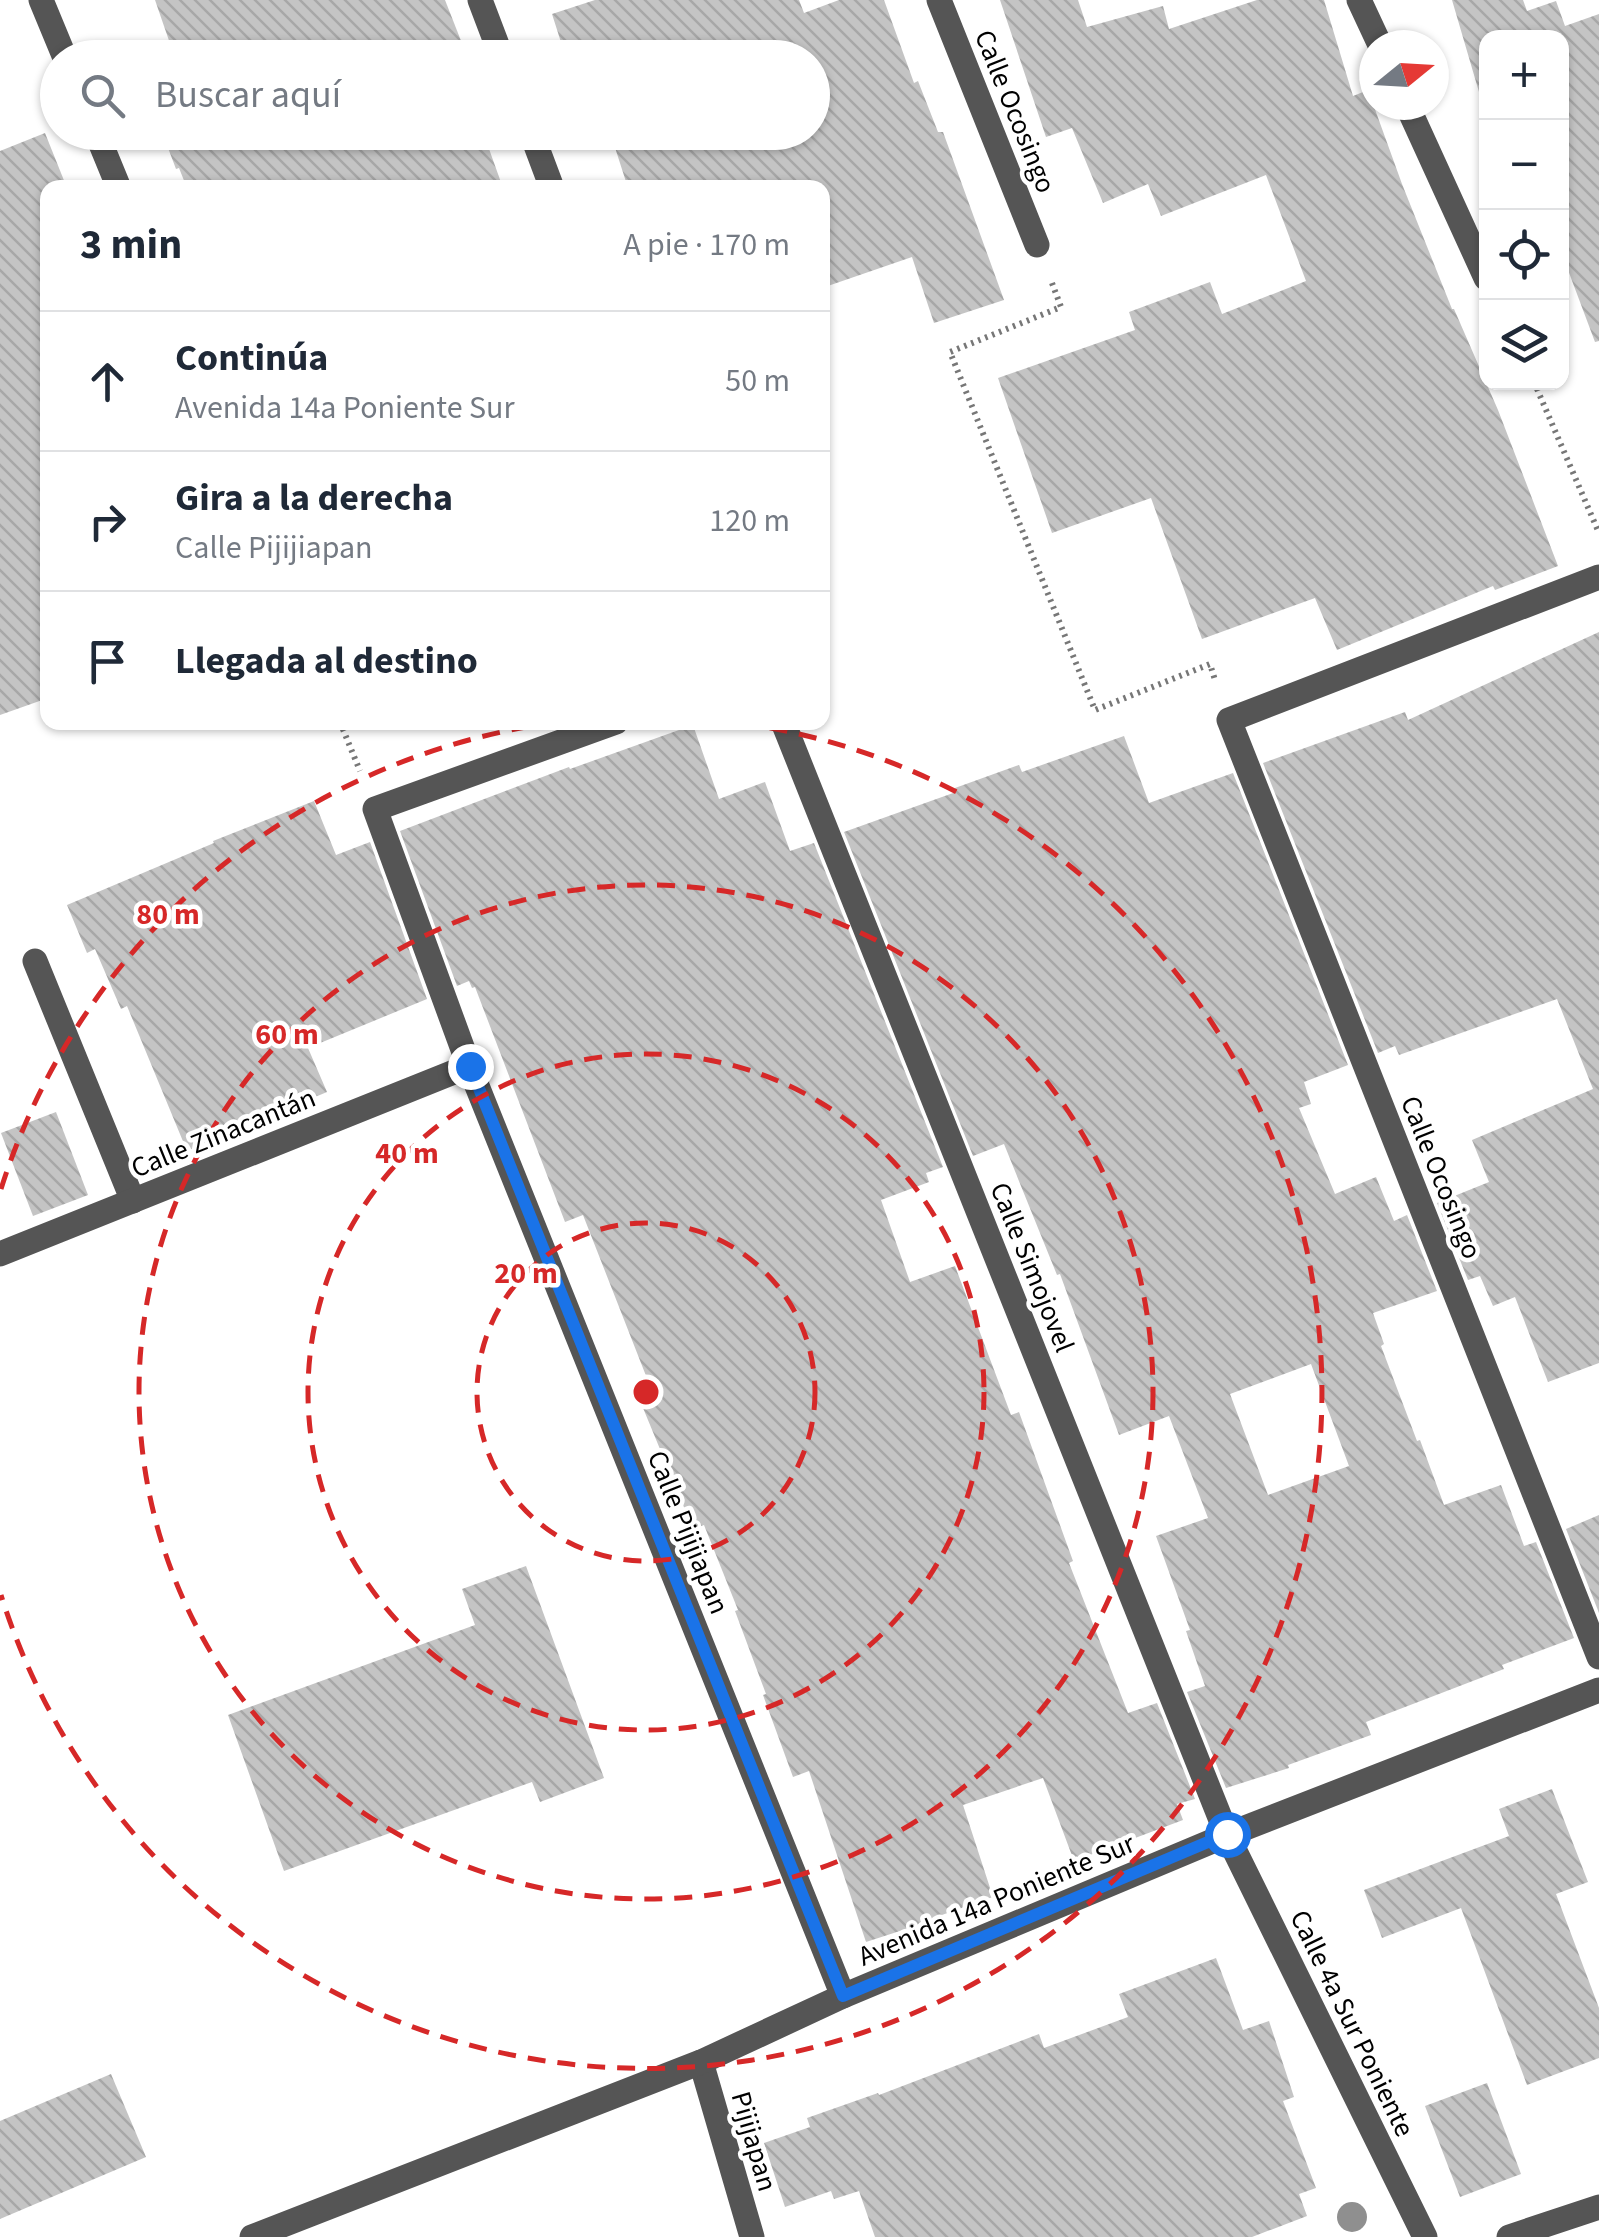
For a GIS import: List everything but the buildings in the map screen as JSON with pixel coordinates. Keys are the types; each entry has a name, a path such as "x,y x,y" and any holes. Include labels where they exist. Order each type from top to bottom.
{"street":[{"path":"41,0 58,40"},
{"path":"480,0 495,40"},
{"name":"Calle Ocosingo","path":"939,0 1037,245"},
{"path":"1359,0 1373,30"},
{"path":"1414,120 1479,263"},
{"path":"103,150 116,180"},
{"path":"538,150 549,180"},
{"path":"1229,720 1599,577"},
{"name":"Calle Ocosingo","path":"1229,720 1599,1656"},
{"path":"375,809 594,730"},
{"name":"Calle Simojovel","path":"786,730 1227,1834"},
{"name":"Calle Pijijiapan","path":"375,809 470,1066 843,1996"},
{"path":"35,961 132,1200"},
{"name":"Calle Zinacantán","path":"0,1254 470,1066"},
{"name":"Avenida 14a Poniente Sur","path":"258,2236 701,2062 843,1996 1227,1834 1599,1690"},
{"name":"Calle 4a Sur Poniente","path":"1227,1834 1426,2237"},
{"name":"Pijijapan","path":"701,2062 752,2237"},
{"path":"1510,2237 1599,2207"}],"path":[{"path":"1037,245 1061,307 950,352 957,370 1095,710 1210,664 1229,720"},
{"path":"1537,390 1599,533"},
{"path":"343,730 375,809"}],"route":[{"path":"470,1066 843,1996 1227,1834"}]}
